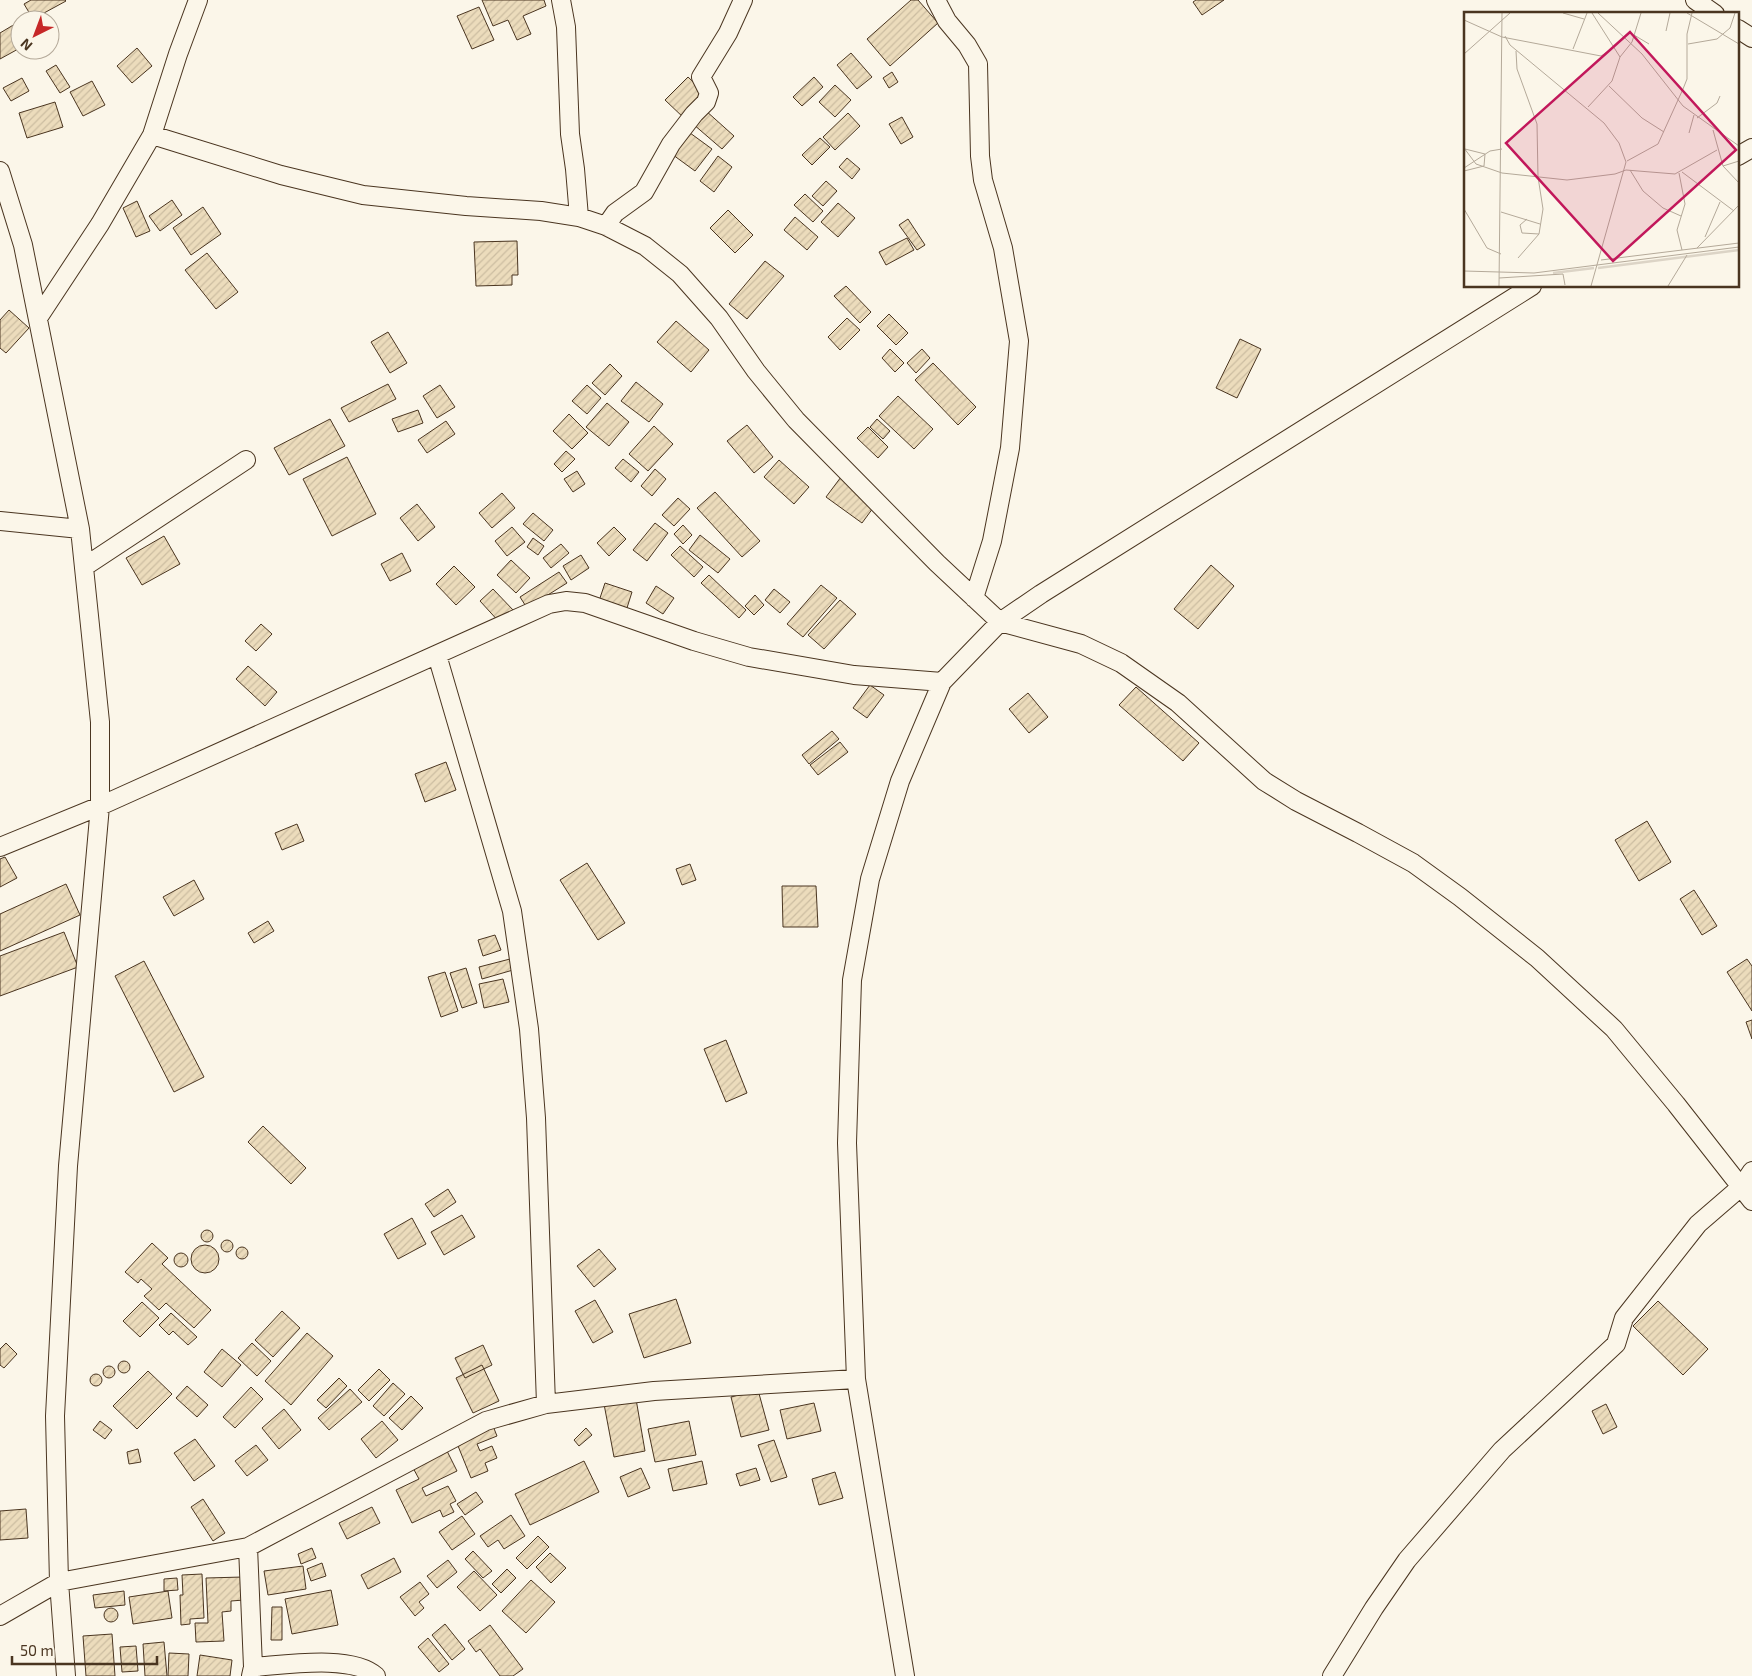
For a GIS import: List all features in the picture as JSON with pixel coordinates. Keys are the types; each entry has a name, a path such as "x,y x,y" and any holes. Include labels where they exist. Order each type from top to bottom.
{"street":[{"path":"38,318 100,224 152,135 178,54 198,0"},
{"path":"561,0 566,27 570,134 579,217"},
{"path":"606,226 615,213 644,192 671,144 694,114 706,102 709,93 701,77 728,33 743,0"},
{"path":"936,0 947,21 967,45 978,64 980,156 983,180 1003,248 1019,341 1010,448 992,541 974,598"},
{"path":"1695,0 1712,12"},
{"path":"1740,30 1752,38"},
{"path":"152,135 282,175 363,195 466,206 541,211 579,217 606,226 644,246 680,274 719,318 756,371 796,420 936,563 1000,622 1081,644 1121,663 1178,704 1264,781 1296,801 1412,863 1460,897 1537,958 1614,1029 1742,1186 1752,1201"},
{"path":"1740,155 1752,148"},
{"path":"0,171 23,245 80,530 100,722 100,806 68,1166 55,1416 59,1582 66,1676"},
{"path":"905,1676 856,1379 847,1143 852,980 870,879 900,781 942,682 1000,622 1049,589 1529,288"},
{"path":"84,568 246,460"},
{"path":"0,521 80,530"},
{"path":"0,847 100,806 549,604 566,600 585,603 694,642 748,657 854,675 942,682"},
{"path":"436,655 514,921 529,1029 536,1118 546,1404"},
{"path":"1332,1676 1374,1608 1407,1560 1502,1450 1616,1344 1624,1318 1698,1224 1742,1186 1752,1170"},
{"path":"0,1616 59,1582 248,1546 486,1421 546,1404 663,1391 856,1379"},
{"path":"248,1546 252,1672 319,1663 346,1663 372,1672 376,1676"}],"building":[{"path":"31,0 66,1 50,10 28,10 24,4"},
{"path":"482,0 544,0 546,6 523,16 531,34 517,40 508,20 493,26"},
{"path":"911,0 918,0 938,23 890,66 867,39"},
{"path":"1196,0 1224,0 1202,15 1193,2"},
{"path":"479,7 494,40 472,49 457,16"},
{"path":"10,27 10,54 0,59 0,33"},
{"path":"137,48 152,66 132,83 117,66"},
{"path":"851,53 872,77 857,89 837,65"},
{"path":"56,65 70,87 60,93 46,71"},
{"path":"892,72 898,82 889,88 883,78"},
{"path":"688,77 708,96 685,119 665,100"},
{"path":"814,77 823,87 802,106 793,97"},
{"path":"22,78 29,91 11,101 3,88"},
{"path":"92,81 105,105 83,116 70,92"},
{"path":"835,85 851,100 835,117 819,102"},
{"path":"55,102 63,127 27,138 19,113"},
{"path":"705,110 734,136 722,149 693,124"},
{"path":"848,113 860,126 835,150 823,137"},
{"path":"902,117 913,137 901,144 889,124"},
{"path":"686,130 712,149 695,171 669,152"},
{"path":"820,138 830,147 812,165 802,155"},
{"path":"718,156 732,167 714,192 700,181"},
{"path":"847,158 860,169 852,179 839,167"},
{"path":"826,181 837,191 823,206 812,196"},
{"path":"805,194 823,211 813,222 794,205"},
{"path":"172,200 182,215 160,231 149,216"},
{"path":"137,201 150,231 136,237 123,208"},
{"path":"838,203 855,218 838,237 821,222"},
{"path":"203,207 221,234 191,255 173,228"},
{"path":"728,210 753,235 735,253 710,228"},
{"path":"795,217 818,237 807,250 784,230"},
{"path":"908,219 925,245 917,250 899,225"},
{"path":"907,238 914,250 886,265 879,252"},
{"path":"517,241 518,275 512,275 512,285 476,286 474,242"},
{"path":"207,253 238,292 216,309 185,270"},
{"path":"765,261 784,276 747,319 729,304"},
{"path":"846,286 871,312 860,323 834,296"},
{"path":"9,310 29,328 6,353 0,348 0,320"},
{"path":"889,314 908,333 896,345 877,326"},
{"path":"847,318 860,330 840,350 828,337"},
{"path":"676,321 709,350 691,372 657,342"},
{"path":"388,332 407,363 390,373 371,342"},
{"path":"1240,339 1261,349 1237,398 1216,388"},
{"path":"890,349 904,363 895,372 882,358"},
{"path":"922,349 930,358 916,373 907,363"},
{"path":"933,363 976,407 958,425 915,380"},
{"path":"610,364 622,376 605,395 592,383"},
{"path":"636,382 663,404 649,422 621,401"},
{"path":"388,384 396,399 349,422 341,408"},
{"path":"440,385 455,407 437,418 423,396"},
{"path":"587,385 601,398 587,414 572,401"},
{"path":"898,396 933,429 914,449 879,416"},
{"path":"607,403 629,422 609,446 586,427"},
{"path":"418,410 423,423 398,432 392,419"},
{"path":"569,414 588,433 572,449 553,431"},
{"path":"330,419 345,446 289,475 274,448"},
{"path":"877,419 890,431 883,439 870,427"},
{"path":"446,421 455,434 427,453 418,440"},
{"path":"747,425 773,457 754,473 727,441"},
{"path":"654,426 673,444 648,471 629,454"},
{"path":"868,427 888,447 878,458 857,438"},
{"path":"566,451 575,459 562,472 554,464"},
{"path":"347,457 376,514 332,536 303,479"},
{"path":"623,459 639,472 631,482 615,468"},
{"path":"779,460 809,487 794,504 764,477"},
{"path":"655,469 666,479 652,496 641,486"},
{"path":"577,471 585,484 573,492 564,479"},
{"path":"841,477 876,504 862,523 826,497"},
{"path":"715,492 760,541 742,557 697,508"},
{"path":"502,493 515,508 492,528 479,513"},
{"path":"678,498 690,509 674,526 662,515"},
{"path":"417,504 435,527 418,541 400,518"},
{"path":"533,513 553,530 544,541 523,524"},
{"path":"655,523 668,533 647,561 633,550"},
{"path":"683,525 692,535 683,544 674,534"},
{"path":"512,527 525,542 507,556 495,541"},
{"path":"614,527 626,539 609,556 597,543"},
{"path":"700,535 730,559 718,573 689,550"},
{"path":"164,536 180,564 142,585 126,558"},
{"path":"533,538 544,546 538,555 527,547"},
{"path":"561,544 569,553 551,568 543,558"},
{"path":"680,546 703,567 694,577 671,555"},
{"path":"402,553 411,571 390,581 381,564"},
{"path":"581,555 589,568 571,580 563,566"},
{"path":"511,560 530,578 516,593 497,575"},
{"path":"1211,565 1234,586 1198,629 1174,609"},
{"path":"454,566 475,587 456,605 436,584"},
{"path":"559,572 567,583 527,608 520,597"},
{"path":"709,575 746,610 739,618 701,583"},
{"path":"605,583 632,592 626,611 599,601"},
{"path":"821,585 837,598 803,637 787,624"},
{"path":"656,586 674,598 663,614 646,603"},
{"path":"493,589 514,611 501,624 480,601"},
{"path":"774,589 790,602 780,613 765,600"},
{"path":"755,595 764,605 754,615 745,606"},
{"path":"840,600 856,614 824,649 808,635"},
{"path":"261,624 272,634 256,651 245,641"},
{"path":"248,666 277,692 265,706 236,679"},
{"path":"870,685 884,695 867,718 853,708"},
{"path":"1136,687 1199,743 1183,761 1119,705"},
{"path":"1028,693 1048,717 1029,733 1009,709"},
{"path":"832,731 839,739 809,764 802,755"},
{"path":"840,742 848,752 818,775 810,765"},
{"path":"446,762 456,790 425,802 415,774"},
{"path":"1647,821 1671,862 1639,881 1615,840"},
{"path":"297,824 304,841 282,850 275,833"},
{"path":"5,857 17,878 0,887 0,859"},
{"path":"587,863 625,923 598,940 560,880"},
{"path":"690,864 696,880 682,885 676,869"},
{"path":"194,880 204,899 174,916 163,897"},
{"path":"66,884 80,915 0,951 0,914"},
{"path":"782,886 816,886 818,927 783,927"},
{"path":"1694,890 1717,926 1702,935 1680,899"},
{"path":"268,921 274,931 254,943 248,933"},
{"path":"64,932 78,967 0,996 0,956"},
{"path":"495,935 501,950 483,956 478,940"},
{"path":"510,959 513,970 482,979 479,967"},
{"path":"1747,959 1752,966 1752,1011 1727,972"},
{"path":"144,961 204,1077 174,1092 115,976"},
{"path":"466,968 477,1003 462,1008 450,973"},
{"path":"445,972 458,1011 441,1017 428,977"},
{"path":"503,979 509,1002 484,1008 479,984"},
{"path":"1752,1020 1752,1039 1746,1022"},
{"path":"726,1040 747,1093 726,1102 704,1049"},
{"path":"263,1126 306,1168 291,1184 248,1142"},
{"path":"448,1189 456,1202 434,1217 425,1204"},
{"path":"462,1215 475,1237 444,1255 431,1232"},
{"path":"412,1218 426,1244 398,1259 384,1234"},
{"path":"207,1230 213,1236 207,1242 201,1236"},
{"path":"227,1240 233,1246 227,1252 221,1246"},
{"path":"152,1243 168,1258 162,1264 211,1310 194,1328 166,1303 159,1310 144,1296 152,1289 141,1279 138,1283 125,1272"},
{"path":"205,1245 215,1249 219,1259 215,1269 205,1273 195,1269 191,1259 195,1249"},
{"path":"244,1247 247,1248 247,1258 240,1259 237,1258 236,1251 237,1248"},
{"path":"599,1249 616,1269 594,1287 577,1266"},
{"path":"181,1253 186,1255 188,1260 186,1265 181,1267 176,1265 174,1260 176,1255"},
{"path":"676,1299 691,1343 644,1358 629,1314"},
{"path":"595,1300 613,1332 593,1343 575,1311"},
{"path":"1658,1301 1708,1349 1683,1375 1633,1326"},
{"path":"142,1302 159,1318 140,1337 123,1321"},
{"path":"282,1311 300,1328 273,1357 255,1340"},
{"path":"171,1313 197,1337 188,1345 173,1331 169,1335 159,1325"},
{"path":"307,1333 333,1356 291,1405 265,1381"},
{"path":"6,1343 17,1354 4,1368 0,1365 0,1349"},
{"path":"252,1343 271,1361 257,1376 238,1358"},
{"path":"483,1345 492,1365 465,1378 455,1358"},
{"path":"222,1349 241,1365 222,1387 204,1372"},
{"path":"124,1361 130,1367 124,1373 118,1367"},
{"path":"482,1365 499,1401 473,1413 456,1378"},
{"path":"109,1366 115,1372 109,1378 103,1372"},
{"path":"379,1369 390,1380 369,1401 358,1390"},
{"path":"148,1371 172,1394 137,1429 113,1406"},
{"path":"96,1374 102,1380 96,1386 90,1380"},
{"path":"339,1378 347,1386 326,1408 317,1400"},
{"path":"393,1383 405,1394 384,1416 373,1406"},
{"path":"187,1386 208,1405 197,1417 176,1398"},
{"path":"251,1387 263,1399 235,1428 223,1417"},
{"path":"350,1389 362,1402 329,1430 318,1418"},
{"path":"758,1390 769,1430 741,1437 731,1397"},
{"path":"411,1396 423,1408 402,1430 389,1418"},
{"path":"636,1399 645,1451 614,1457 604,1404"},
{"path":"814,1403 821,1431 787,1439 780,1410"},
{"path":"1606,1404 1617,1427 1603,1434 1592,1411"},
{"path":"284,1409 301,1430 279,1449 262,1428"},
{"path":"100,1421 112,1430 105,1439 93,1430"},
{"path":"382,1421 398,1440 376,1458 361,1439"},
{"path":"689,1421 696,1455 655,1462 648,1429"},
{"path":"493,1426 497,1436 477,1444 480,1451 492,1446 497,1458 485,1463 488,1471 471,1478 456,1441"},
{"path":"586,1428 592,1435 579,1446 574,1440"},
{"path":"195,1439 215,1466 194,1481 174,1453"},
{"path":"774,1440 787,1477 771,1482 758,1445"},
{"path":"256,1445 268,1460 247,1476 235,1461"},
{"path":"138,1449 141,1462 129,1464 127,1452"},
{"path":"446,1449 457,1471 422,1488 426,1496 448,1486 456,1501 450,1504 454,1512 443,1517 440,1510 412,1523 396,1490 419,1479 412,1466"},
{"path":"584,1461 599,1492 530,1525 515,1494"},
{"path":"702,1461 707,1484 673,1491 668,1469"},
{"path":"641,1468 650,1488 628,1497 620,1477"},
{"path":"756,1468 760,1480 740,1486 736,1474"},
{"path":"835,1472 843,1498 819,1505 812,1479"},
{"path":"476,1492 483,1502 465,1515 457,1504"},
{"path":"203,1499 225,1533 213,1541 191,1507"},
{"path":"372,1507 380,1523 347,1539 339,1523"},
{"path":"26,1509 28,1538 0,1540 0,1511"},
{"path":"511,1515 525,1536 504,1549 498,1540 488,1547 480,1536"},
{"path":"462,1516 475,1534 452,1550 439,1532"},
{"path":"538,1536 549,1547 527,1569 516,1558"},
{"path":"312,1548 316,1558 301,1564 298,1554"},
{"path":"473,1551 492,1571 483,1578 465,1559"},
{"path":"550,1553 566,1568 551,1583 536,1567"},
{"path":"394,1558 401,1572 368,1589 361,1575"},
{"path":"448,1560 457,1572 437,1588 427,1576"},
{"path":"322,1563 326,1576 311,1581 307,1569"},
{"path":"303,1566 306,1589 268,1595 264,1571"},
{"path":"507,1569 516,1578 501,1593 492,1584"},
{"path":"474,1571 497,1595 480,1611 457,1587"},
{"path":"202,1574 204,1618 190,1619 190,1624 181,1625 180,1595 183,1595 182,1575"},
{"path":"243,1577 244,1600 231,1601 231,1611 222,1612 224,1641 196,1642 195,1623 208,1623 206,1578"},
{"path":"177,1578 178,1590 164,1591 164,1579"},
{"path":"531,1580 555,1602 526,1633 502,1611"},
{"path":"420,1582 429,1594 419,1602 424,1608 415,1616 400,1597"},
{"path":"331,1590 338,1625 292,1634 285,1599"},
{"path":"124,1591 125,1605 95,1608 93,1595"},
{"path":"168,1591 172,1618 133,1624 129,1597"},
{"path":"272,1607 282,1607 282,1640 271,1640"},
{"path":"111,1608 116,1610 118,1615 116,1620 111,1622 106,1620 104,1615 106,1610"},
{"path":"445,1624 465,1649 452,1660 432,1635"},
{"path":"490,1625 523,1669 513,1676 500,1676 480,1649 476,1652 468,1641"},
{"path":"112,1634 115,1676 86,1676 83,1636"},
{"path":"428,1638 449,1664 439,1672 418,1647"},
{"path":"164,1642 167,1676 145,1676 143,1644"},
{"path":"136,1646 138,1671 122,1672 120,1647"},
{"path":"169,1653 189,1654 188,1676 168,1676"},
{"path":"200,1655 232,1660 230,1676 197,1676"}]}
